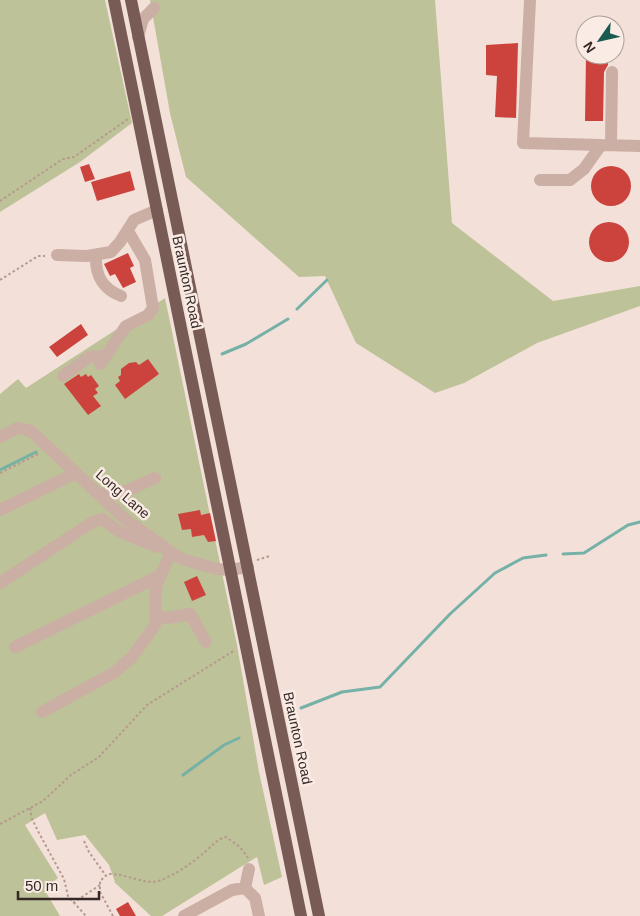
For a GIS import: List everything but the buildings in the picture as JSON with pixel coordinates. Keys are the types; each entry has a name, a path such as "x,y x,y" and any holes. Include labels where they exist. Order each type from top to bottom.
{"main road":[{"name":"Braunton Road","path":"114,0 301,916"},
{"name":"Braunton Road","path":"131,0 319,916"}],"street":[{"path":"530,0 523,143 640,146"},
{"path":"138,37 143,19 154,8"},
{"path":"540,180 570,180 584,169 606,145 612,72"},
{"path":"57,255 87,256 111,252 128,231 134,220 157,210"},
{"path":"63,376 89,357 103,360 126,326 148,315 153,308 145,260 128,231"},
{"path":"96,255 97,275 104,286 121,296"},
{"name":"Long Lane","path":"0,437 17,428 31,430 46,443 56,456 101,495 126,520 171,552 196,564 230,570"},
{"path":"0,510 76,473"},
{"path":"101,495 126,491 155,478"},
{"path":"0,583 91,523 102,519 129,536 171,552 156,586 157,616 155,625 132,657 114,672 42,712"},
{"path":"230,570 248,566"},
{"path":"14,647 159,576"},
{"path":"157,616 167,618 190,614 206,642"},
{"path":"245,888 249,869"},
{"path":"184,916 232,890 245,888"},
{"path":"245,888 255,898 259,916"}],"path":[{"path":"0,201 63,159 74,156 123,122"},
{"path":"0,280 38,256 57,255"},
{"path":"0,473 38,453 56,456"},
{"path":"0,824 53,794 71,775 99,757 147,705 245,644"},
{"path":"30,808 32,819 64,879 68,896 86,916"},
{"path":"113,916 100,892 100,881 106,876 118,873 148,882 158,881 191,863 220,838 226,837 244,852 248,859 249,869"},
{"path":"84,841 89,852 106,876"},
{"path":"73,903 100,885"}],"green space":[{"path":"0,0 105,0 132,123 80,162 0,212"},
{"path":"150,0 435,0 452,223 553,301 640,286 640,306 537,343 464,383 435,393 356,343 325,276 299,277 186,177 170,113"},
{"path":"165,298 237,645 259,772 282,877 264,885 257,857 162,916 151,916 114,882 109,865 85,835 57,840 45,813 25,825 58,878 44,889 60,916 0,916 0,394 18,379 26,388"}],"waterway":[{"path":"297,309 327,280"},
{"path":"222,354 246,344 288,319"},
{"path":"0,470 36,452"},
{"path":"563,554 584,553 628,525 640,522"},
{"path":"301,708 342,692 380,687 450,614 495,573 523,558 546,555"},
{"path":"183,775 224,745 239,738"}]}
